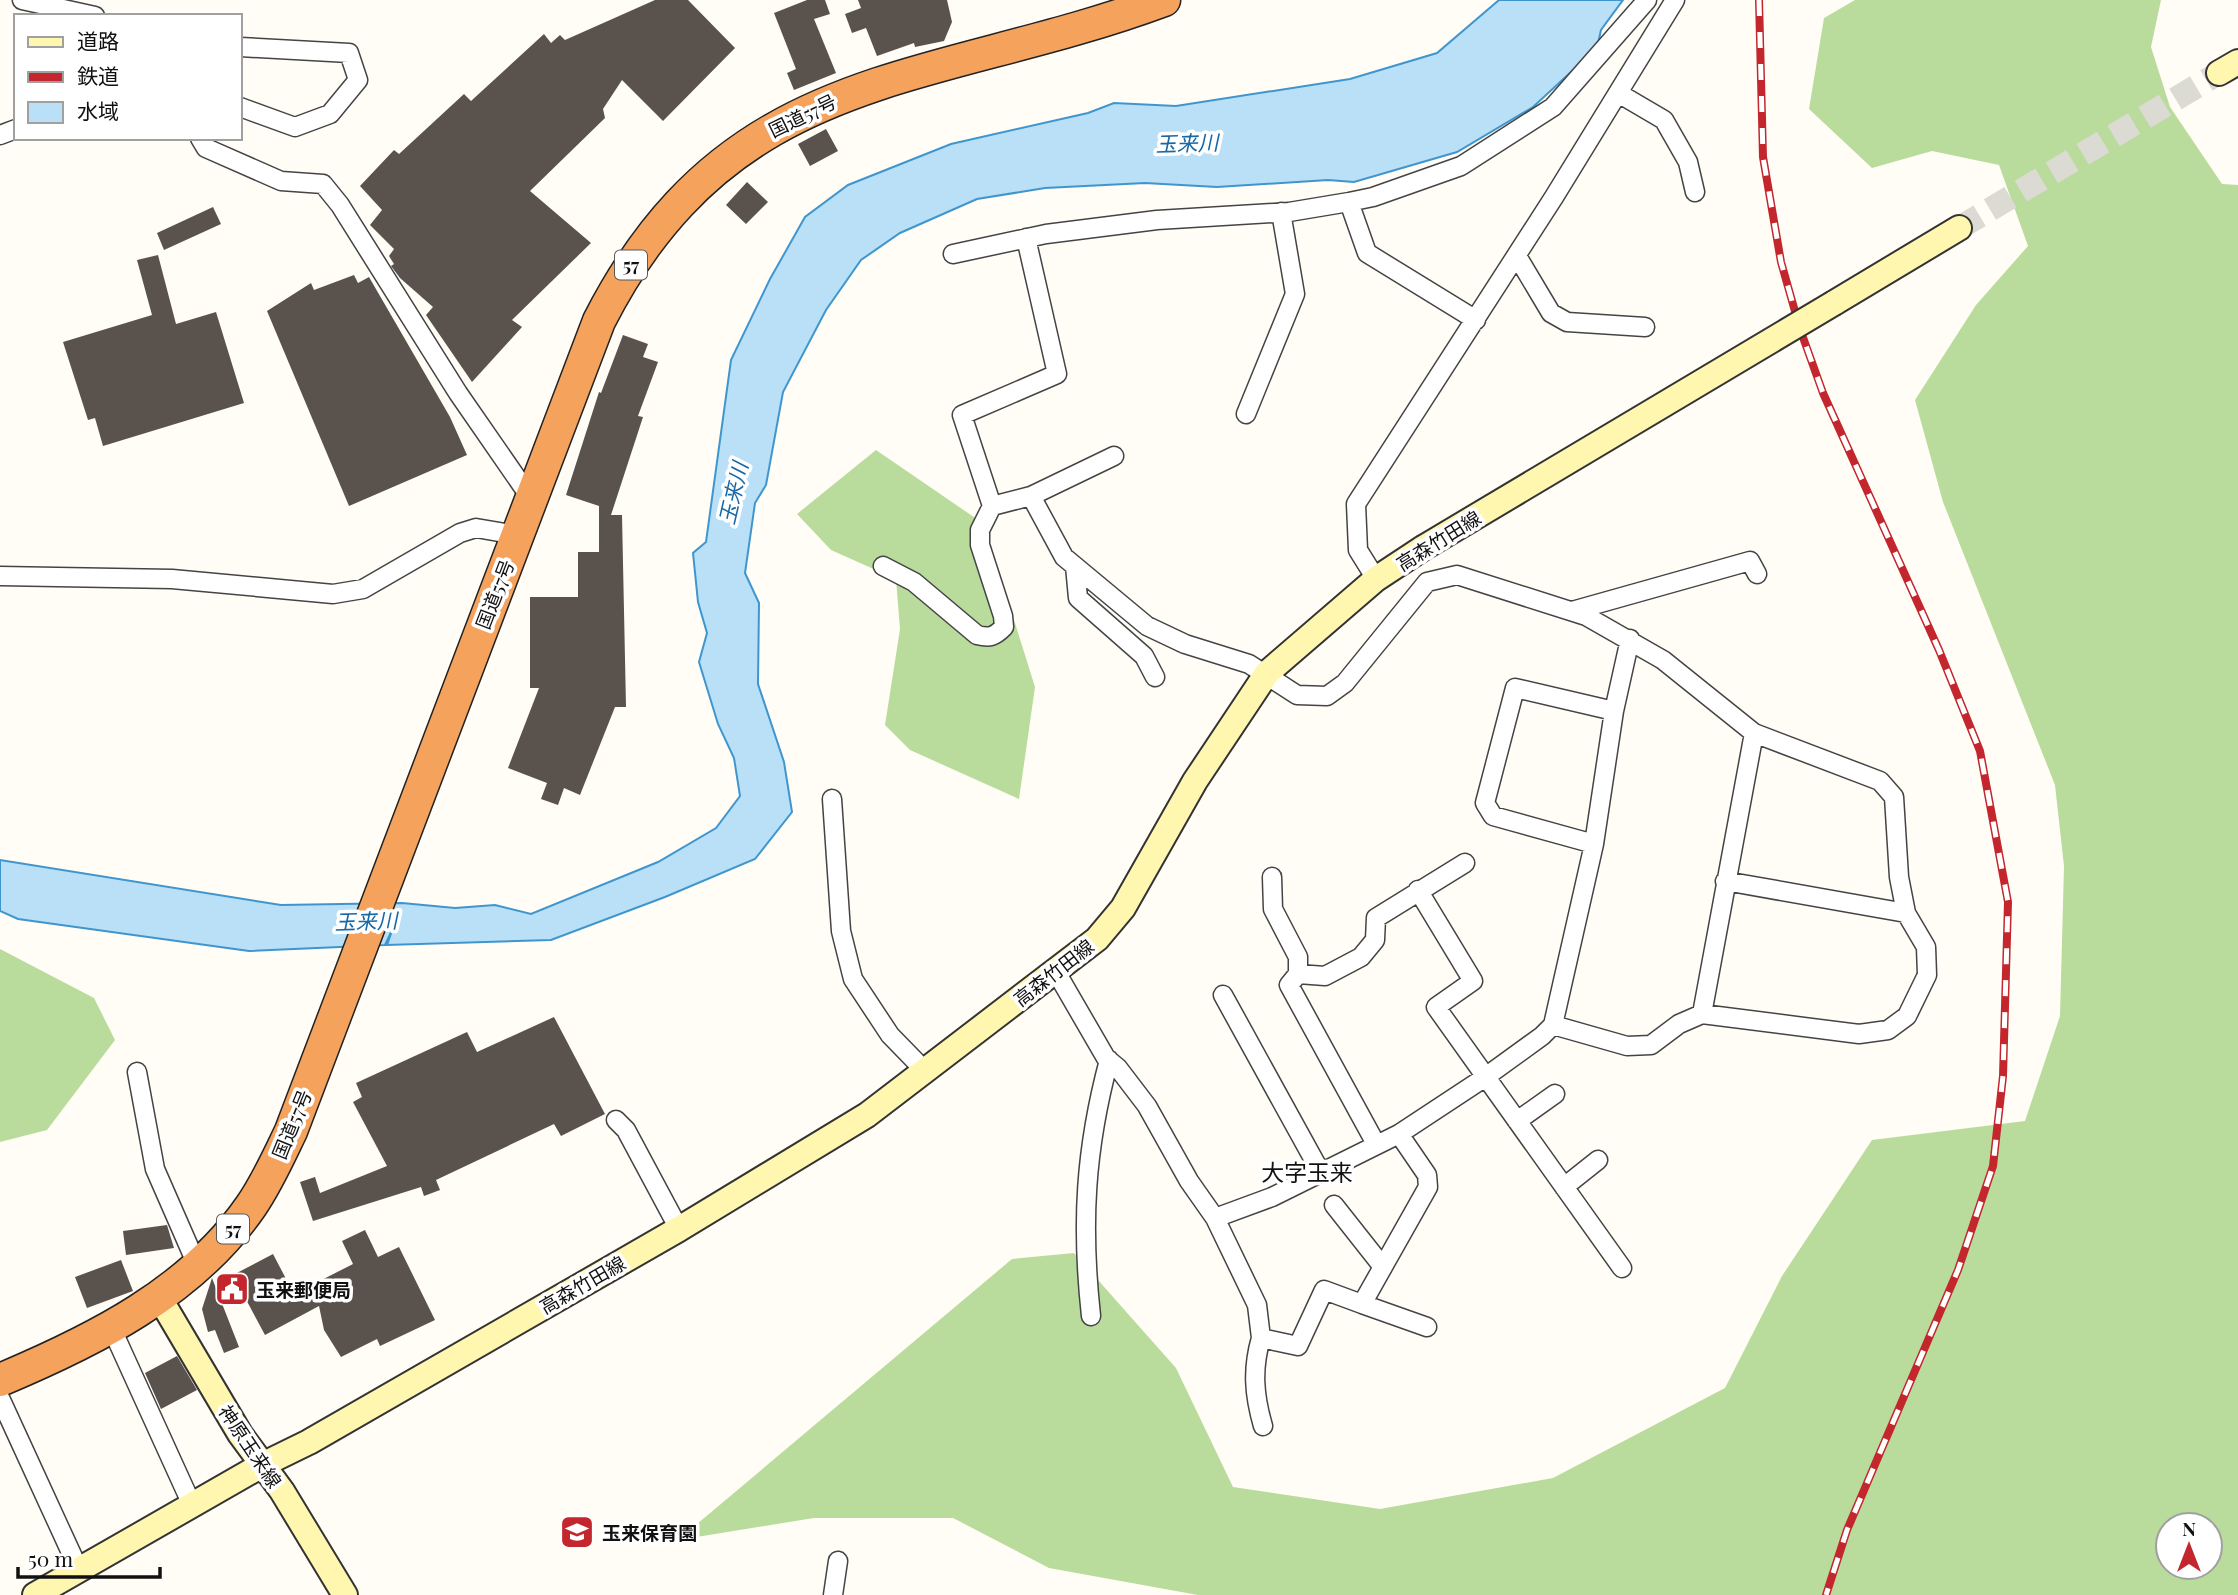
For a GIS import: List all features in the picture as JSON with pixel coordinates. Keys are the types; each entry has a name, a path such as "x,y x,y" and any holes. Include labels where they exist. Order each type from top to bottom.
{"highway":[{"name":"国道57号","path":"0,1380 111,1327 159,1297 197,1265 235,1226 270,1175 291,1131 530,497 600,321 618,284 674,210 698,183 732,155 795,116 859,88 1164,0"}],"main road":[{"name":"高森竹田線","path":"35,1595 262,1465 309,1442 679,1229 867,1115 1097,939 1123,908 1195,781 1267,673 1376,579 1423,548 1959,228"},
{"name":"神原玉来線","path":"159,1297 240,1434 282,1491 345,1595"}],"street":[{"path":"22,0 86,14"},
{"path":"953,254 1026,238 1157,220 1282,212 1349,202 1373,197 1461,166 1553,107 1647,0"},
{"path":"1376,579 1358,550 1356,505 1517,256 1675,0"},
{"path":"242,47 349,53 358,80 331,114 295,127 242,108"},
{"path":"1618,93 1664,120 1688,162 1695,192"},
{"path":"201,140 206,148 281,181 323,184 340,205 458,393 530,497"},
{"path":"1349,202 1367,253 1476,320"},
{"path":"1246,414 1295,294 1282,212"},
{"path":"883,566 914,582 977,635 996,635 1004,627 1003,616 980,545 980,530 992,506 962,415 1057,374 1026,238"},
{"path":"1517,256 1552,313 1567,322 1645,327"},
{"path":"992,506 1031,496 1114,456"},
{"path":"1031,496 1064,557 1147,626 1185,644 1249,664 1267,673 1297,695 1327,696 1345,683 1419,592 1438,578 1457,575 1572,611 1630,639 1663,660 1754,733 1880,781 1894,797 1899,877 1906,913 1926,947 1927,975 1907,1016 1888,1030 1859,1034 1702,1014 1679,1024 1651,1045 1627,1046 1553,1025"},
{"path":"0,576 172,579 333,594 363,589 460,533 475,528 517,535"},
{"path":"1572,611 1750,561 1758,574"},
{"path":"1076,566 1078,598 1144,656 1155,677"},
{"path":"1215,1218 1272,1197 1399,1134 1484,1078 1553,1025 1594,844 1614,711 1630,639"},
{"path":"1594,844 1493,816 1485,803 1515,688 1614,711"},
{"path":"1702,1014 1754,733"},
{"path":"832,799 841,931 853,979 890,1035 926,1072"},
{"path":"1298,974 1325,976 1361,957 1375,940 1376,918 1465,863"},
{"path":"1272,877 1273,909 1298,957 1298,974 1289,985 1376,1144"},
{"path":"1725,881 1906,913"},
{"path":"1418,890 1473,981 1436,1007 1484,1078 1622,1268"},
{"path":"1055,970 1109,1060 1147,1106 1189,1181 1215,1218 1257,1305 1261,1338 1255,1357 1254,1382 1263,1426"},
{"path":"1223,995 1320,1171"},
{"path":"1091,1316 1084,1252 1086,1177 1109,1060"},
{"path":"137,1072 155,1169 197,1265"},
{"path":"1517,1121 1555,1094"},
{"path":"616,1120 626,1130 679,1229"},
{"path":"1362,1304 1427,1187 1427,1175 1399,1134"},
{"path":"1564,1187 1598,1160"},
{"path":"1334,1205 1383,1267"},
{"path":"1261,1338 1298,1346 1324,1290 1427,1327"},
{"path":"111,1327 192,1505"},
{"path":"0,1398 79,1570"},
{"path":"834,1595 838,1561"}],"green space":[{"path":"1855,0 2161,0 2151,47 2170,107 2222,184 2238,185 2238,1595 1198,1595 1049,1568 953,1518 814,1518 678,1540 1012,1259 1074,1253 1176,1368 1233,1487 1380,1509 1553,1478 1725,1388 1782,1276 1872,1140 2025,1121 2060,1016 2064,866 2055,785 1943,502 1915,400 1976,305 2028,246 1999,165 1932,151 1872,168 1809,109 1824,18"},
{"path":"876,450 984,524 1035,687 1019,799 910,750 885,725 900,629 896,579 831,550 797,514"},
{"path":"0,949 94,998 115,1040 47,1130 0,1142"}],"water":[{"name":"玉来川","path":"1499,0 1623,0 1601,30 1597,48 1533,107 1457,152 1354,182 1328,180 1217,187 1145,183 1045,188 977,199 900,233 861,260 826,310 783,392 766,485 755,503 745,573 759,603 758,684 784,762 792,812 755,859 665,897 551,940 387,945 393,928 385,945 249,951 18,919 0,911 0,860 281,905 402,903 455,908 495,905 531,914 658,862 716,828 740,796 734,758 718,724 699,662 707,633 698,602 693,553 706,542 731,360 770,279 805,217 848,185 951,144 1088,113 1114,103 1176,106 1350,79 1437,53"}],"building":[{"path":"655,0 688,0 735,48 663,121 622,80 603,109 605,118 530,191 591,243 512,320 522,327 472,382 426,315 433,307 400,278 391,266 394,264 389,256 394,249 370,225 382,210 360,186 394,150 399,154 464,94 471,101 544,34 551,43 560,35 565,40"},
{"path":"807,0 825,0 830,14 814,19 836,73 794,90 787,73 796,69 774,13"},
{"path":"858,0 947,0 952,22 944,41 915,47 914,43 877,56 866,28 852,33 845,14 861,8"},
{"path":"826,129 838,151 810,166 798,144"},
{"path":"747,182 768,202 746,224 726,205"},
{"path":"213,207 221,224 164,250 157,233"},
{"path":"158,255 176,324 216,312 244,403 103,446 95,418 88,420 63,342 152,315 137,260"},
{"path":"354,275 358,283 369,277 450,417 467,455 349,506 267,311 311,283 314,290"},
{"path":"623,335 648,344 643,357 658,362 638,416 643,417 611,515 622,515 626,707 615,707 580,795 564,788 558,805 541,799 547,783 508,768 539,688 530,688 530,597 578,597 578,552 599,552 599,506 566,495 599,392 601,393"},
{"path":"554,1017 605,1114 561,1136 554,1124 436,1180 440,1190 424,1196 421,1187 313,1221 300,1182 315,1177 320,1193 387,1166 353,1102 362,1097 356,1083 467,1032 477,1052"},
{"path":"167,1225 174,1248 126,1255 123,1231"},
{"path":"365,1230 378,1257 399,1247 435,1320 380,1346 377,1339 341,1357 324,1330 319,1306 265,1335 233,1275 273,1254 294,1294 353,1264 342,1241"},
{"path":"121,1260 133,1291 87,1308 75,1277"},
{"path":"212,1278 239,1347 224,1353 215,1330 208,1332 202,1309"},
{"path":"177,1356 197,1390 161,1409 145,1373"}],"tunnel":[{"path":"1959,228 2219,73"}],"railway":[{"path":"1759,0 1763,157 1781,262 1800,329 1823,393 1939,650 1980,751 2008,902 2003,1076 1993,1166 1958,1270 1847,1530 1826,1595"}],"place":[{"name":"玉来郵便局","path":"232,1289"},
{"name":"玉来保育園","path":"577,1532"}],"district":[{"name":"大字玉来","path":"1307,1171"}]}
